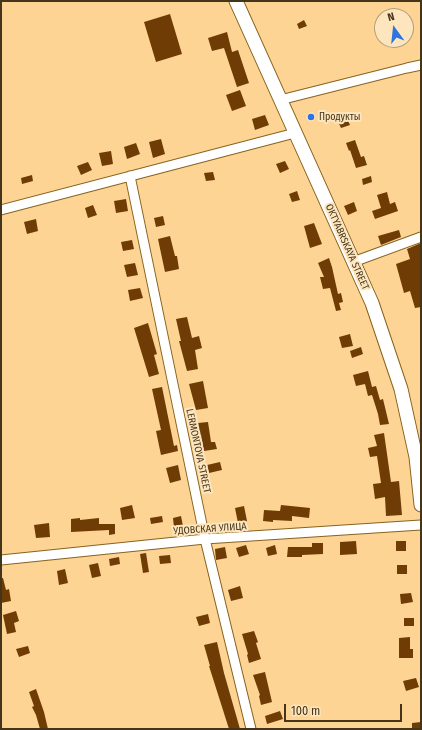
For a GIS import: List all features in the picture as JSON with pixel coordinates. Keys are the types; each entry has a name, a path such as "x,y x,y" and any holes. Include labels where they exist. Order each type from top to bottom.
{"street":[{"name":"OKTYABRSKAYA STREET","path":"236,1 372,303 401,388 416,457 421,506"},
{"path":"280,100 421,65"},
{"path":"1,210 295,133"},
{"name":"LERMONTOVA STREET","path":"130,176 205,539 251,729"},
{"path":"353,262 421,237"},
{"name":"УДОВСКАЯ УЛИЦА","path":"1,560 205,539 421,525"}],"building":[{"path":"170,14 182,54 156,62 144,22"},
{"path":"304,20 307,26 299,29 297,24"},
{"path":"227,32 232,52 238,50 249,83 237,87 224,48 212,51 208,38"},
{"path":"240,90 246,106 232,111 226,95"},
{"path":"265,115 269,125 255,130 252,119"},
{"path":"346,116 350,125 341,128 337,119"},
{"path":"161,139 165,154 153,158 149,142"},
{"path":"355,140 361,157 364,156 367,165 356,168 346,143"},
{"path":"136,143 140,154 127,159 124,147"},
{"path":"111,151 113,164 102,166 99,153"},
{"path":"285,161 289,169 280,173 276,164"},
{"path":"88,162 92,170 81,175 77,166"},
{"path":"213,172 215,180 206,181 204,173"},
{"path":"32,175 33,181 22,184 21,178"},
{"path":"371,176 372,182 363,185 362,179"},
{"path":"297,191 300,200 292,202 289,194"},
{"path":"387,192 390,204 395,202 398,211 375,219 372,211 381,208 377,195"},
{"path":"126,199 128,211 116,213 114,201"},
{"path":"354,202 357,211 348,215 344,206"},
{"path":"93,205 97,215 88,218 85,208"},
{"path":"163,216 165,225 156,227 154,218"},
{"path":"36,219 38,231 27,234 24,222"},
{"path":"314,223 322,244 310,248 304,226"},
{"path":"399,230 401,237 381,245 378,236"},
{"path":"170,236 175,256 177,256 179,269 165,272 158,239"},
{"path":"132,240 134,249 123,251 121,242"},
{"path":"421,243 421,307 415,308 410,291 404,293 396,264 410,259 407,249"},
{"path":"329,258 338,294 341,293 343,302 339,303 341,310 336,311 330,288 323,289 320,277 324,277 318,263"},
{"path":"135,263 138,275 127,277 124,265"},
{"path":"140,288 143,298 130,301 128,290"},
{"path":"187,317 192,338 199,336 202,348 195,350 198,369 187,371 179,341 181,341 176,319"},
{"path":"148,323 157,354 154,355 159,374 149,377 134,328"},
{"path":"350,334 353,346 342,348 339,337"},
{"path":"361,347 363,354 352,358 350,351"},
{"path":"368,371 372,387 376,386 380,400 383,399 389,424 380,425 372,395 368,396 365,384 356,386 353,375"},
{"path":"203,381 208,408 196,410 189,384"},
{"path":"162,387 174,446 177,445 178,451 161,455 156,431 161,430 152,389"},
{"path":"208,422 211,442 215,442 217,449 204,451 198,423"},
{"path":"384,433 391,482 399,481 402,515 386,516 385,497 375,499 373,484 381,483 377,456 370,457 368,448 377,446 374,435"},
{"path":"220,462 222,470 209,473 207,465"},
{"path":"178,465 181,480 170,483 166,468"},
{"path":"132,505 135,518 122,520 120,508"},
{"path":"281,505 310,508 309,518 292,516 292,521 263,521 264,510 280,511"},
{"path":"244,506 247,521 238,523 235,508"},
{"path":"162,516 163,522 151,524 150,518"},
{"path":"181,516 183,526 174,528 173,518"},
{"path":"80,518 80,520 99,518 99,524 115,524 115,534 109,535 109,530 71,532 71,519"},
{"path":"49,523 50,537 36,538 34,525"},
{"path":"356,541 357,554 340,555 340,542"},
{"path":"396,541 406,541 406,551 396,551"},
{"path":"312,543 323,543 323,554 302,555 302,557 287,557 288,547 312,547"},
{"path":"246,545 249,554 239,557 236,548"},
{"path":"275,545 277,554 268,556 266,548"},
{"path":"225,547 227,558 216,560 215,549"},
{"path":"146,553 149,572 143,573 140,554"},
{"path":"170,555 171,563 160,564 159,556"},
{"path":"119,557 120,564 110,566 109,559"},
{"path":"98,563 101,576 92,578 89,565"},
{"path":"397,565 407,565 407,574 397,574"},
{"path":"65,569 68,583 59,585 57,571"},
{"path":"1,578 3,578 6,590 9,589 11,601 1,603"},
{"path":"240,586 243,598 231,601 228,590"},
{"path":"411,593 413,602 401,604 400,594"},
{"path":"16,611 19,621 14,623 16,632 7,634 3,615"},
{"path":"208,614 210,623 199,626 196,617"},
{"path":"404,618 414,618 414,626 404,626"},
{"path":"254,631 258,642 256,643 261,659 249,663 242,634"},
{"path":"410,637 410,649 413,649 413,658 399,658 399,638"},
{"path":"217,642 240,729 229,729 209,666 204,645"},
{"path":"28,646 30,653 19,657 16,649"},
{"path":"265,672 272,702 261,705 260,695 253,675"},
{"path":"416,678 419,687 406,691 403,681"},
{"path":"36,689 48,729 40,729 32,707 34,706 29,692"},
{"path":"280,711 283,719 267,724 265,716"},
{"path":"421,722 421,729 412,729 412,723"}],"place":[{"name":"Продукты","path":"311,117"}]}
